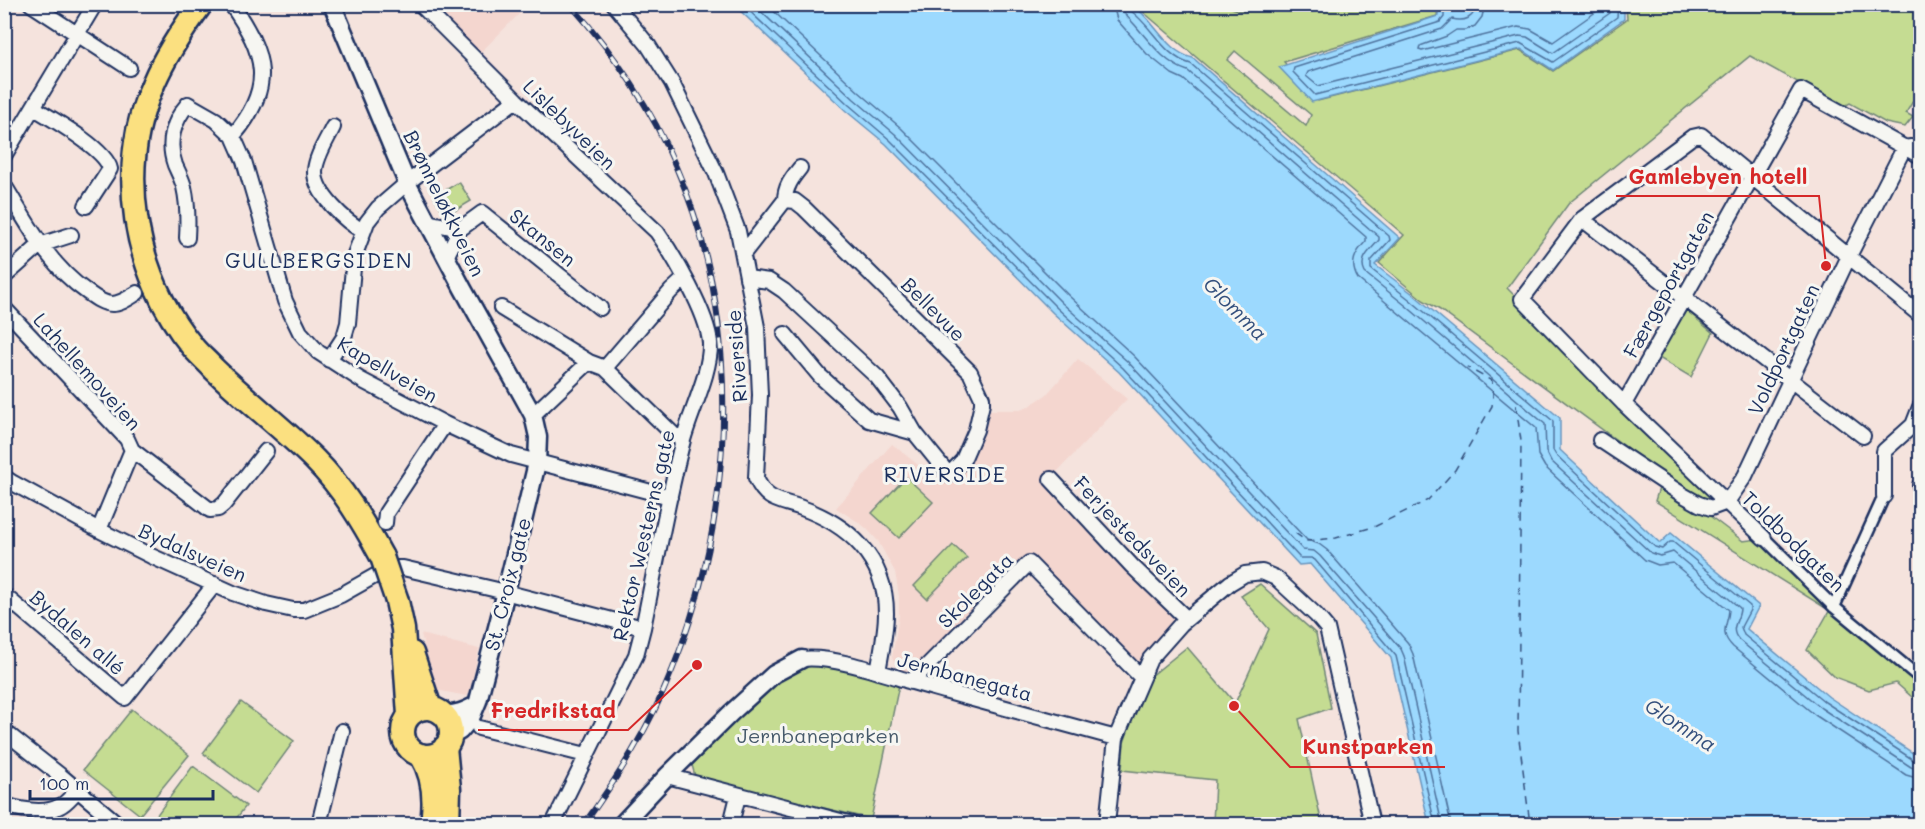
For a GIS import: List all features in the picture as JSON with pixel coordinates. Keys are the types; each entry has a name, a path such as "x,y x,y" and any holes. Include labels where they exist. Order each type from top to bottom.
{"highway":[{"path":"201,4 166,57 153,84 142,116 135,156 134,204 138,234 149,273 166,309 192,347 315,460 378,529 403,629 423,681 428,712"},
{"path":"428,712 447,720 448,825"},
{"path":"428,712 403,730 407,746 413,752 430,755 438,753 448,741"},
{"path":"421,755 429,768 434,788 432,825"}],"street":[{"path":"31,4 129,68"},
{"path":"4,156 95,4"},
{"path":"231,4 244,22 256,47 262,79 258,97 233,136"},
{"name":"Brønneløkkveien","path":"332,4 407,183 533,415 538,437 537,463"},
{"name":"Lislebyveien","path":"420,4 516,100 657,232 670,250 684,279"},
{"name":"Riverside","path":"614,4 648,45 672,83 716,173 738,231 757,327 760,395 756,478 767,496 808,510 844,528 865,548 882,580 886,612 878,672"},
{"name":"Færgeportgaten","path":"1624,404 1801,90 1904,148"},
{"path":"329,360 344,337 348,322 354,256 363,231 378,208 407,183 516,100"},
{"name":"Kapellveien","path":"187,238 185,194 171,149 174,126 188,104 216,120 233,136 244,161 292,318 300,333 329,360 361,380 510,455 670,497"},
{"path":"34,108 79,137 109,162 110,169 86,206"},
{"path":"333,127 318,160 316,177 322,191 336,210 344,219 363,231"},
{"path":"1727,502 1624,404 1522,299 1582,219 1692,137 1701,135 1920,315"},
{"path":"1904,148 1920,146"},
{"path":"1904,148 1920,156"},
{"name":"Voldportgaten","path":"1727,502 1745,476 1849,256 1904,148"},
{"path":"743,254 785,200 785,193 791,179 800,168"},
{"path":"4,185 40,245 67,276 105,303 123,302 137,293"},
{"name":"Bellevue","path":"785,200 795,201 804,208 969,372 982,398 982,404 963,460 949,475 915,433"},
{"name":"Skansen","path":"460,229 482,213 600,308"},
{"path":"1582,219 1863,436"},
{"path":"427,222 460,229 446,256"},
{"path":"4,277 40,245 71,235"},
{"path":"747,278 769,281 776,285 877,377 900,407 915,433"},
{"path":"605,368 684,279"},
{"name":"Rektor Westerns gate","path":"553,825 636,655 683,439 709,361 710,342 704,318 684,279"},
{"name":"Lahellemoveien","path":"4,308 127,439 132,450 99,530"},
{"path":"501,308 589,362 605,368 673,434 683,439"},
{"path":"785,334 820,376 869,420 915,433"},
{"path":"533,415 589,362"},
{"path":"1834,607 1884,496 1884,451 1913,425 1920,407"},
{"path":"378,529 386,513 445,424"},
{"name":"Toldbodgaten","path":"1600,440 1699,504 1711,508 1727,502 1834,607 1920,678"},
{"path":"132,450 210,510 218,509 224,504 266,451"},
{"name":"St. Croix gate","path":"448,741 471,718 476,705 537,463"},
{"name":"Ferjestedsveien","path":"1051,479 1132,566 1187,619"},
{"name":"Bydalsveien","path":"7,484 151,556 233,593 292,610 304,610 341,595 389,568 410,569 643,628"},
{"name":"Skolegata","path":"911,682 1029,563 1141,677"},
{"name":"Ferjestedsveien","path":"1107,825 1116,738 1150,659 1187,619 1230,583 1245,574 1262,572 1276,578 1327,628 1372,825"},
{"name":"Bydalen allé","path":"4,595 125,698 215,584"},
{"name":"Jernbanegata","path":"802,659 822,658 878,672 1116,738"},
{"path":"622,825 719,724 774,674 802,659"},
{"path":"428,712 453,714 476,705"},
{"path":"478,728 586,755"},
{"path":"319,825 342,731"},
{"path":"4,732 78,790 118,825"},
{"path":"667,776 852,825"},
{"path":"4,805 18,809 51,810 63,805 78,790"},
{"path":"731,825 738,796"}],"shaded area":[{"path":"430,5 528,5 480,53"},
{"path":"1078,359 1127,399 1054,475 1185,612 1135,667 1031,560 912,676 897,667 892,658 899,616 899,596 895,572 878,541 867,529 836,508 892,444 943,485 958,470 974,444 988,410 1026,408 1046,395"},
{"path":"421,634 479,649 467,696 436,690"}],"green space":[{"path":"1267,4 1438,5 1437,16 1284,62 1318,101 1520,50 1553,71 1627,19 1626,5 1919,5 1920,89 1906,113 1913,117 1905,127 1886,123 1850,103 1843,107 1750,56 1569,203 1507,288 1713,498 1695,498 1440,310 1423,300 1379,263 1404,235 1141,10 1132,5 1230,5 1241,11","holes":["1235,51 1311,115 1306,126 1227,60"]},
{"path":"459,182 471,201 446,216 434,197"},
{"path":"1685,309 1713,333 1691,377 1659,358"},
{"path":"906,477 933,502 899,538 872,513"},
{"path":"1660,485 1702,510 1743,541 1758,539 1829,606 1827,609 1655,501"},
{"path":"953,545 967,558 927,599 914,586"},
{"path":"1260,584 1316,634 1331,708 1299,719 1322,824 1213,824 1215,780 1122,770 1124,743 1145,681 1187,647 1235,703 1269,629 1241,596"},
{"path":"1831,608 1920,684 1920,704 1896,683 1869,690 1835,677 1807,650"},
{"name":"Jernbaneparken","path":"815,660 900,680 871,819 695,776 692,765 773,680"},
{"path":"241,702 294,741 256,793 203,753"},
{"path":"132,709 189,755 140,815 83,770"},
{"path":"193,766 246,806 232,824 159,824 153,820"}],"water":[{"name":"Glomma","path":"734,5 1132,5 1175,49 1193,58 1400,238 1375,265 1413,294 1560,418 1560,450 1660,543 1671,533 1759,606 1747,629 1829,697 1920,758 1920,824 1429,824 1391,658 1310,564 1299,565 1119,372 1053,313 886,144 846,111"},
{"path":"1438,5 1459,5 1460,8 1473,5 1624,5 1624,19 1553,70 1521,49 1312,102 1279,67 1438,16"}],"ferry route":[{"path":"1295,533 1306,541 1336,538 1376,526 1428,500 1455,470 1492,406 1492,381 1466,367"},
{"path":"1516,405 1521,441 1518,731 1530,824"}],"railway":[{"path":"570,4 630,81 655,123 676,167 699,230 714,295 722,362 723,430 717,498 705,565 687,630 663,692 637,744 584,824"}],"place":[{"name":"Gamlebyen hotell","path":"1826,266"},
{"name":"Fredrikstad","path":"697,665"},
{"name":"Kunstparken","path":"1234,706"}],"district":[{"name":"GULLBERGSIDEN","path":"319,259"},
{"name":"RIVERSIDE","path":"945,473"}]}
